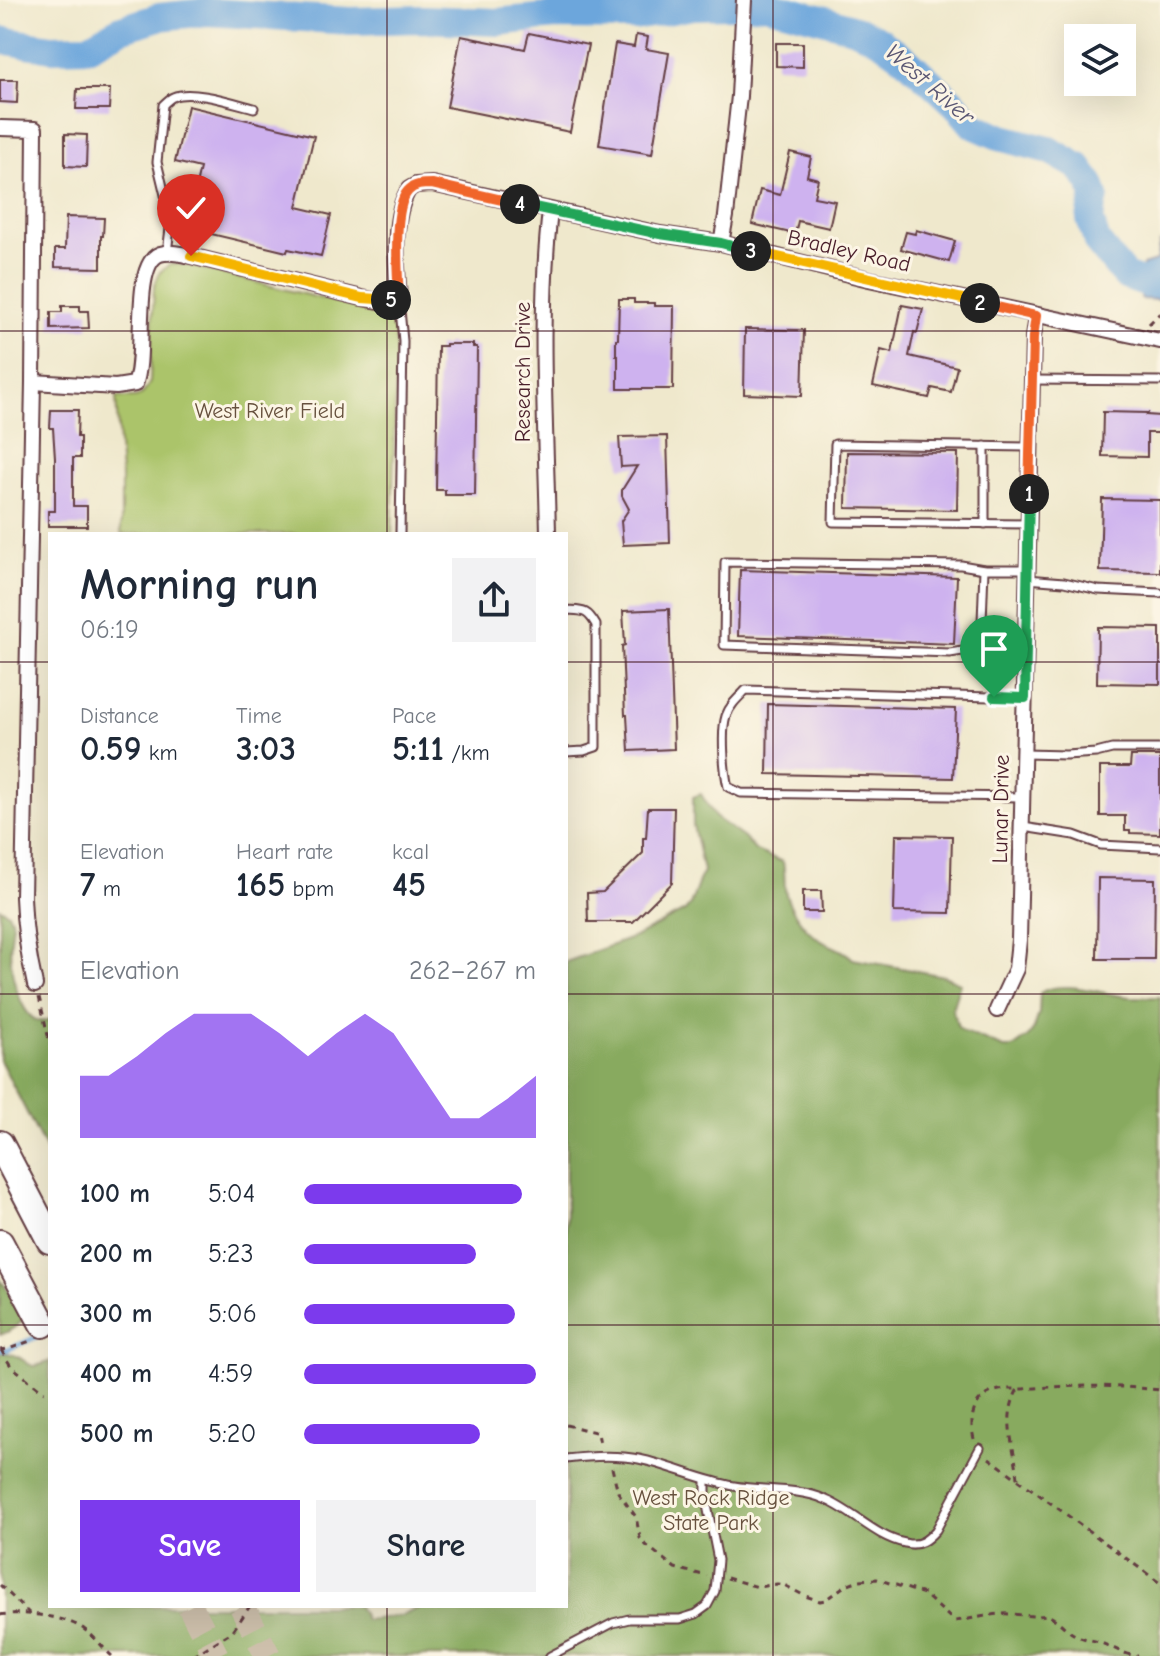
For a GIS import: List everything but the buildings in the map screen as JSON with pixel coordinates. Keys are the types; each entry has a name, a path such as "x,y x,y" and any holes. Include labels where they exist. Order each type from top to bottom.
{"highway":[{"path":"0,1144 48,1236"},
{"path":"0,1243 41,1330"}],"street":[{"path":"721,243 734,152 744,0"},
{"path":"0,128 35,129 23,897 24,932 35,985"},
{"name":"Bradley Road","path":"399,299 399,218 404,197 409,189 432,184 660,234 721,243 1036,316 1160,341"},
{"name":"Research Drive","path":"548,532 544,296 550,211"},
{"path":"33,382 116,387 135,384 139,377 145,270 159,254 191,256 362,298 379,301 399,299"},
{"name":"Lunar Drive","path":"997,1010 1016,969 1019,940 1030,447 1036,316"}],"lane":[{"path":"167,253 171,220 157,162 163,105 172,97 185,95 254,108"},
{"path":"399,299 403,341 400,532"},
{"path":"1032,380 1160,381"},
{"path":"1028,524 833,522 835,444 1030,447"},
{"path":"985,446 985,524"},
{"path":"1026,650 981,648 950,653 724,645 725,562 961,565 1027,574 1098,590 1160,593"},
{"path":"981,648 984,569"},
{"path":"568,610 590,614 596,625 596,747 568,752"},
{"path":"1023,797 741,793 728,787 724,769 725,718 732,704 746,690 1025,698"},
{"path":"1025,754 1066,755 1112,749 1160,749"},
{"path":"1023,827 1074,835 1101,845 1160,848"},
{"path":"568,1459 605,1456 648,1462 737,1487 812,1494 843,1508 891,1538 917,1544 936,1530 980,1448"},
{"path":"550,1656 613,1623 629,1619 680,1619 696,1614 707,1606 715,1591 718,1560 706,1500 706,1480"}],"path":[{"path":"35,985 48,1034"},
{"path":"41,1330 9,1349 1,1350 11,1366 44,1392"},
{"path":"1160,1390 1086,1386 993,1392 978,1402 973,1411 972,1430 974,1440 991,1460 1160,1583"},
{"path":"1018,1478 1008,1422 1012,1401 1019,1389"},
{"path":"568,1426 598,1433 613,1469 618,1492 636,1517 640,1538 675,1568 758,1587 784,1585 820,1601 846,1585 859,1580 877,1579 924,1594 954,1621 1002,1614 1032,1618 1047,1615 1084,1639 1105,1644 1123,1654 1138,1656"},
{"path":"0,1585 29,1613"},
{"path":"193,1656 232,1632 249,1608"},
{"path":"0,1615 29,1613 71,1622 84,1628 112,1656"}],"green space":[{"name":"West River Field","path":"171,264 186,265 388,315 394,323 396,351 392,532 121,532 116,397 137,397 144,393 150,382 154,287 160,272"},
{"name":"West Rock Ridge State Park","path":"701,794 715,817 756,851 783,862 789,902 803,924 820,940 853,959 944,976 960,983 952,1009 958,1027 964,1032 1004,1048 1013,1048 1034,1029 1040,993 1058,987 1127,997 1160,997 1160,1656 0,1656 0,1352 14,1355 33,1366 48,1362 48,1608 359,1608 365,1620 401,1616 419,1608 568,1608 568,961 637,936 685,911 690,905 703,871 693,825 693,797"},
{"path":"0,908 5,910 13,924 10,958 22,1003 34,1019 48,1019 48,1154 0,1060"},
{"path":"0,1279 24,1316 17,1326 0,1335"}],"water":[{"path":"1160,242 1160,300 1141,299 1143,265 1156,261"}],"waterway":[{"name":"West River","path":"0,40 52,48 88,47 121,29 159,17 207,12 350,21 422,19 497,22 556,16 634,17 693,6 765,4 858,30 881,41 907,60 973,125 1003,138 1049,150 1079,167 1095,196 1090,219 1097,242 1125,276 1142,282 1160,277"},
{"path":"0,1350 46,1333"}],"tunnel":[{"path":"191,1608 216,1656"},
{"path":"243,1608 268,1656"}],"route":[{"path":"191,256 362,298 379,301 399,299 400,208 409,189 416,185 432,184 660,234 721,243 1036,316 1025,698 994,697"}]}
